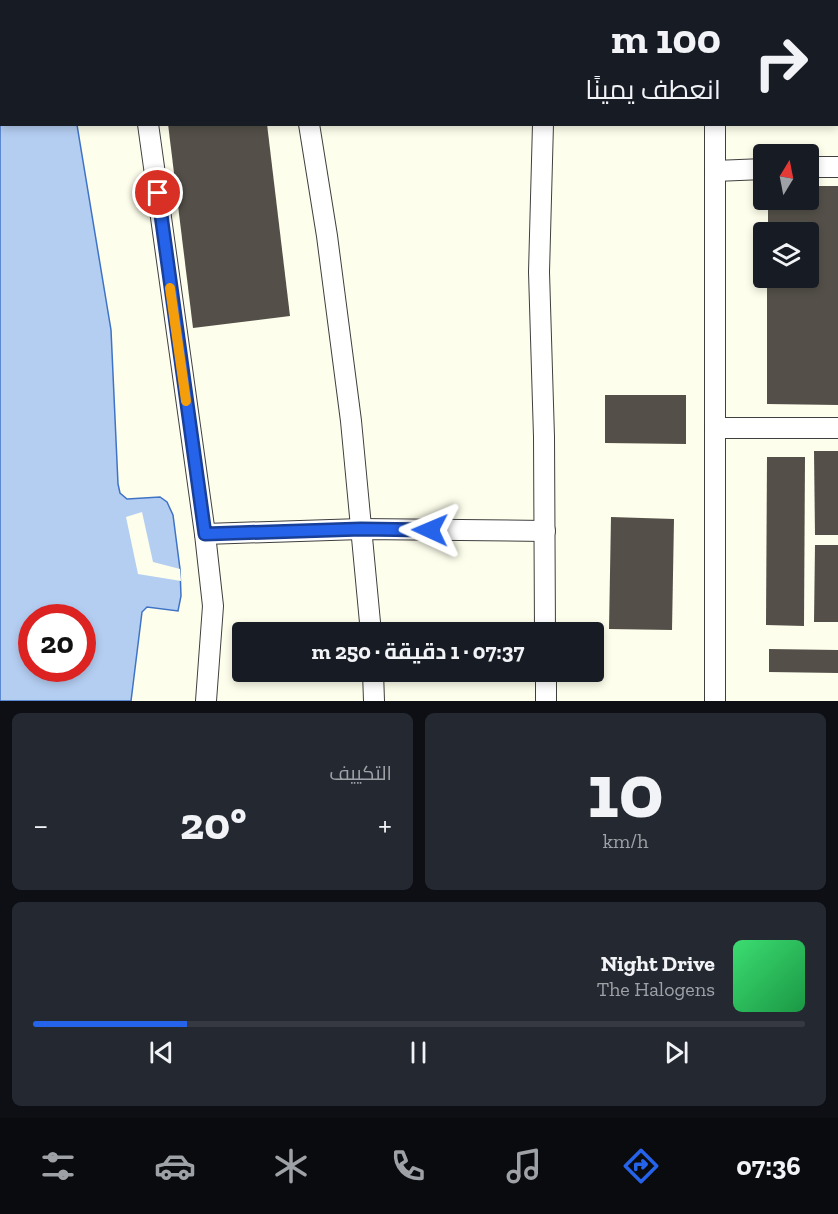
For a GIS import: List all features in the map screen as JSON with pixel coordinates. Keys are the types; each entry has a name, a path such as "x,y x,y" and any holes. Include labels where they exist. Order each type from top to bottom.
{"street":[{"path":"148,126 213,606 206,701"},
{"path":"309,126 329,247 351,421 370,622"},
{"path":"543,126 540,272 545,622"},
{"path":"715,126 716,701"},
{"path":"819,167 838,166"},
{"path":"715,171 753,169"},
{"path":"715,428 838,428"},
{"path":"205,534 361,529 545,531"},
{"path":"373,682 374,701"},
{"path":"546,682 546,701"}],"water":[{"path":"0,126 77,126 111,330 120,493 127,499 160,497 167,502 173,515 180,569 181,596 178,611 147,607 142,612 131,701 0,701"}],"pier":[{"path":"142,512 153,562 180,569 181,581 138,574 126,517"}],"building":[{"path":"168,126 267,126 290,316 193,328"},
{"path":"819,186 838,186 838,405 767,404 767,288 819,288 819,222 768,222 768,210 819,210"},
{"path":"605,395 686,395 686,444 605,443"},
{"path":"814,451 838,451 838,535 815,535"},
{"path":"767,457 805,457 804,626 766,625"},
{"path":"611,517 674,519 672,630 609,629"},
{"path":"815,545 838,545 838,622 814,622"},
{"path":"769,649 838,650 838,673 769,672"}],"slow traffic":[{"path":"170,288 186,401"}],"route":[{"path":"158,193 205,534 361,529 430,530"}]}
